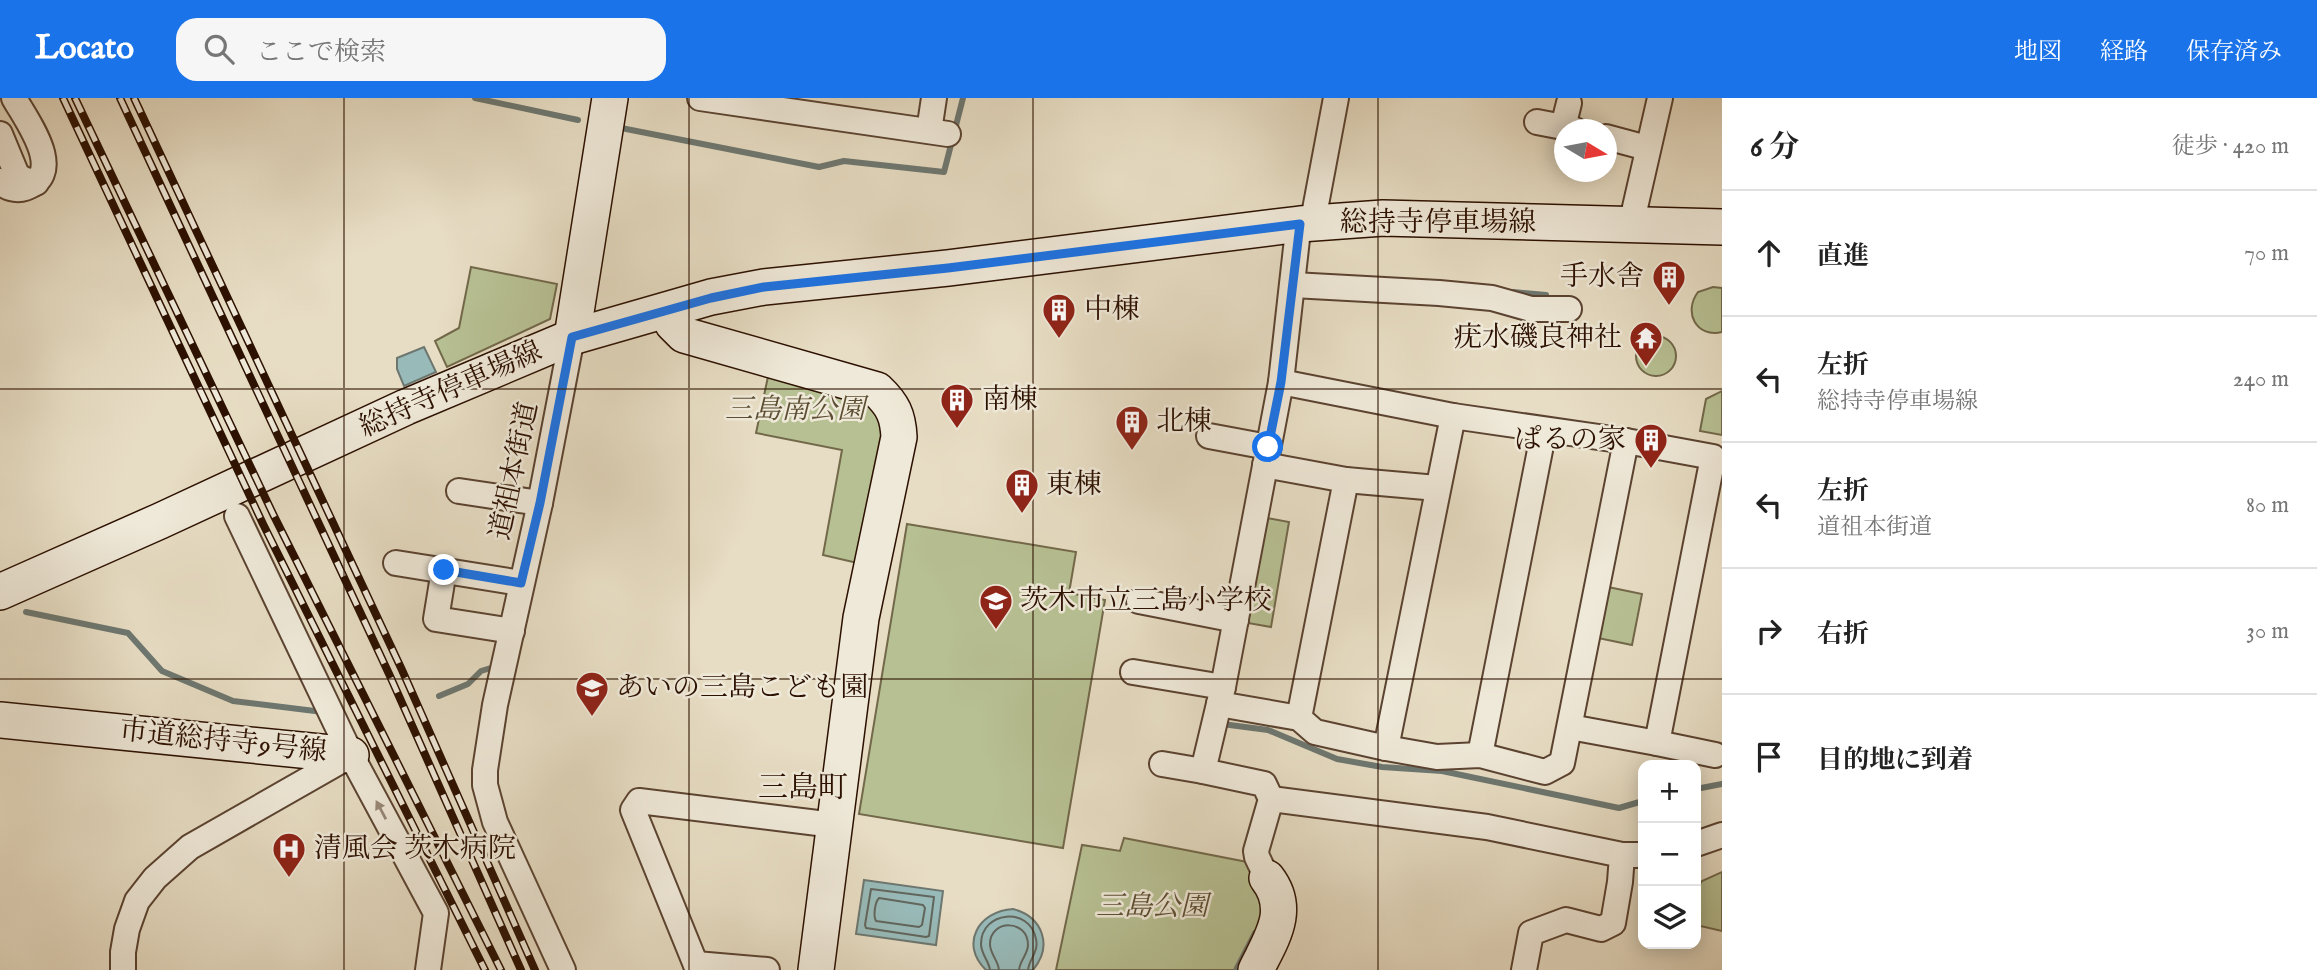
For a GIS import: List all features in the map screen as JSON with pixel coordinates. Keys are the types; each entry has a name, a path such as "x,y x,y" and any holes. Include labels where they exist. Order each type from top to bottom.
{"main road":[{"path":"572,337 610,98"},
{"name":"総持寺停車場線","path":"0,592 405,407 572,337 711,298 764,287 948,268 1300,224 1383,218 1722,227"},
{"path":"673,309 673,324 684,335 877,390 890,401 898,417 899,438 861,618 816,970"},
{"name":"市道総持寺9号線","path":"0,720 351,755"},
{"path":"1256,970 1276,928 1279,912 1278,895 1267,878"}],"street":[{"path":"0,181 17,189 37,183 43,175 44,157 14,98"},
{"path":"700,98 856,109 939,132 934,98"},
{"path":"1203,771 1221,695 1281,382 1300,224 1314,215 1336,98"},
{"path":"1631,225 1660,98"},
{"path":"1538,122 1554,121"},
{"path":"0,134 17,175 37,183"},
{"path":"1617,140 1647,148"},
{"path":"1293,285 1439,293 1492,298 1531,309 1569,309"},
{"name":"道祖本街道","path":"563,970 495,822 485,785 485,770 495,705 540,503 572,337"},
{"path":"1281,382 1452,415 1713,457 1657,743"},
{"path":"1386,748 1452,415"},
{"path":"1480,755 1544,430"},
{"path":"1209,436 1346,481 1437,488"},
{"path":"1133,672 1299,718 1315,732 1437,757 1480,755 1545,772 1562,763 1626,441"},
{"path":"1299,718 1346,481"},
{"path":"459,491 540,503"},
{"path":"123,970 127,929 137,901 155,878 190,847 351,755 237,516"},
{"path":"396,563 521,583"},
{"path":"444,570 436,619 512,631"},
{"path":"1139,601 1236,620"},
{"path":"1570,727 1714,755"},
{"name":"市道総持寺9号線","path":"351,755 436,913 428,970"},
{"path":"1162,764 1264,784 1271,799 1256,858 1267,878"},
{"path":"1271,799 1487,827 1633,855 1620,883 1613,923 1601,929 1566,920 1531,933 1524,970"},
{"path":"767,970 697,967 633,810 639,801 834,825"},
{"path":"1701,842 1722,835"}],"green space":[{"path":"471,267 557,284 550,319 447,367 435,341 459,328"},
{"path":"1713,287 1722,288 1722,332 1713,333 1699,327 1692,315 1692,308 1698,292"},
{"path":"1656,336 1664,337 1670,342 1675,348 1675,364 1670,370 1664,375 1656,376 1648,375 1642,370 1637,364 1636,356 1637,348 1642,342 1648,337"},
{"name":"三島南公園","path":"769,372 861,396 885,412 866,565 823,555 842,450 756,433"},
{"path":"1722,391 1722,435 1700,431 1706,399"},
{"path":"1267,518 1289,522 1271,627 1248,623"},
{"path":"907,524 1076,552 1069,593 1105,600 1063,848 859,814"},
{"path":"1608,587 1642,594 1632,645 1598,638"},
{"name":"三島公園","path":"1124,838 1247,862 1267,897 1243,970 1056,970 1082,845 1120,851"},
{"path":"1722,872 1722,931 1701,926 1702,881"}],"water":[{"path":"424,347 436,372 404,386 397,369 397,358"},
{"path":"864,880 943,891 936,945 856,934"},
{"path":"1013,909 1038,925 1043,942 1039,961 1033,970 986,970 974,950 977,930 982,922 991,916"}],"waterway":[{"path":"475,98 578,120"},
{"path":"616,127 819,167 844,161 944,172 963,98"},
{"path":"1513,292 1546,295"},
{"path":"26,612 128,633 162,671 233,701 323,712"},
{"path":"439,696 468,684 481,671 494,667"},
{"path":"1222,724 1268,730 1337,759 1382,767 1442,771 1619,808 1638,802"},
{"path":"1701,788 1722,784"},
{"path":"1236,970 1255,933"}],"railway":[{"path":"63,98 263,524 485,970"},
{"path":"75,98 274,516 501,970"},
{"path":"120,98 390,676 521,970"},
{"path":"134,98 402,670 535,970"}],"place":[{"name":"手水舎","path":"1669,307"},
{"name":"中棟","path":"1059,340"},
{"name":"疣水磯良神社","path":"1646,368"},
{"name":"南棟","path":"957,430"},
{"name":"北棟","path":"1132,452"},
{"name":"ぱるの家","path":"1651,470"},
{"name":"東棟","path":"1022,515"},
{"name":"茨木市立三島小学校","path":"996,631"},
{"name":"あいの三島こども園","path":"592,718"},
{"name":"清風会 茨木病院","path":"289,879"}],"district":[{"name":"三島町","path":"803,789"}],"route":[{"path":"444,570 521,583 540,503 572,337 711,298 764,287 948,268 1300,224 1281,382 1268,447"}]}
